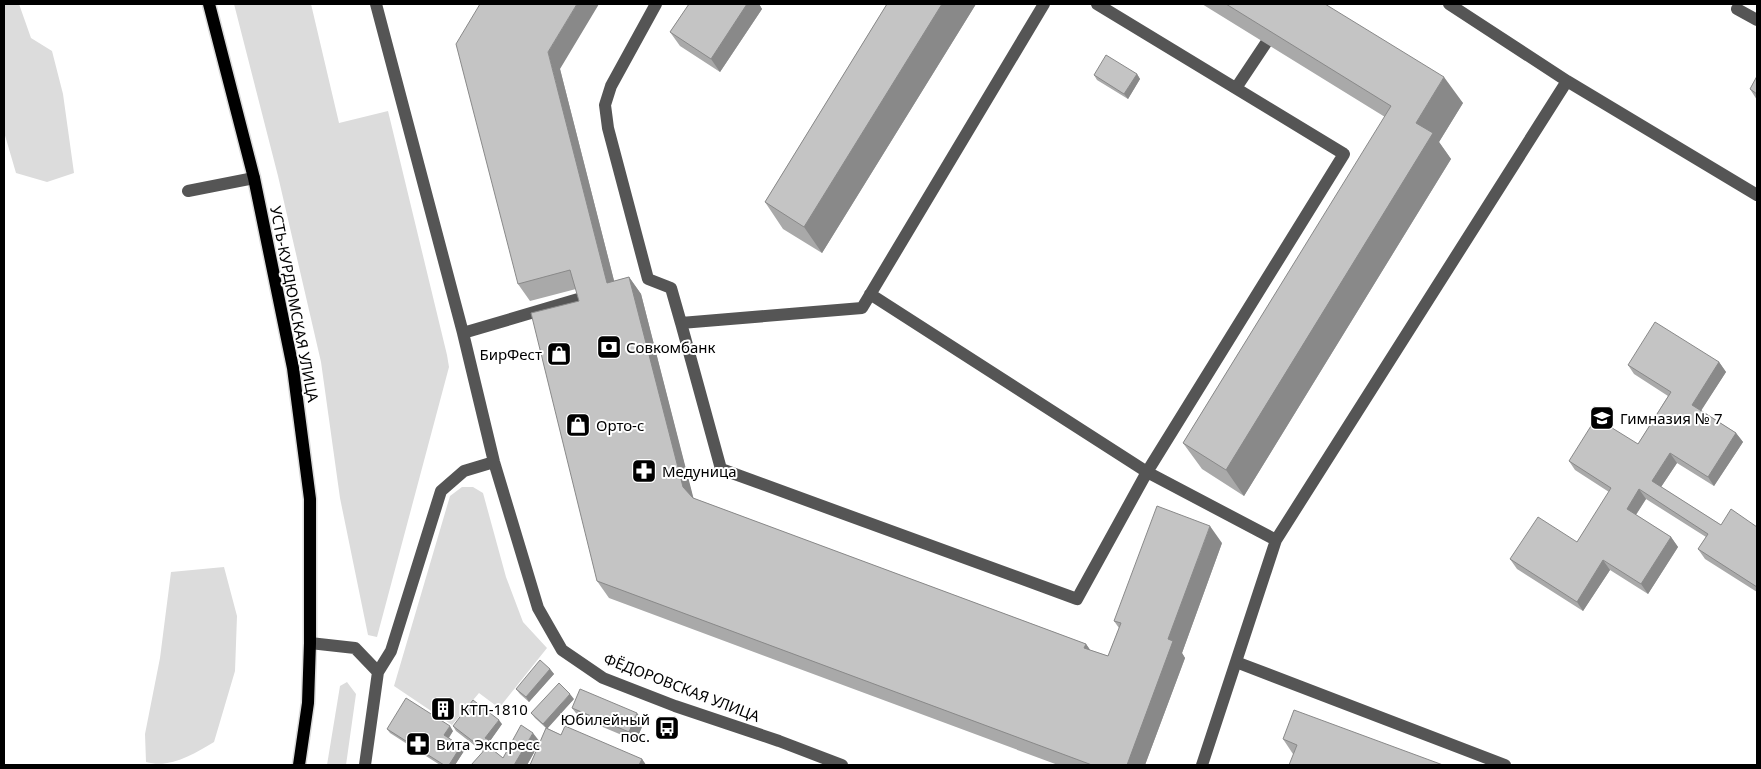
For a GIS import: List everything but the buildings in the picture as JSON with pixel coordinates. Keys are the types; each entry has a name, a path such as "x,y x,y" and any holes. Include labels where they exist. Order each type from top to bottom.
{"main road":[{"name":"УСТЬ-КУРДЮМСКАЯ УЛИЦА","path":"209,4 254,178 293,368 310,499 308,704 299,765"}],"street":[{"name":"ФЁДОРОВСКАЯ УЛИЦА","path":"376,4 463,333 494,462 538,608 562,650 603,678 675,706 842,765"},
{"path":"656,4 611,86 605,105 608,128 644,280 671,288 721,469 1077,599 1147,472 1344,154 1097,4"},
{"path":"681,323 862,308 1044,4"},
{"path":"1449,4 1568,82 1757,195"},
{"path":"1736,9 1757,20"},
{"path":"1236,88 1266,44"},
{"path":"1202,765 1276,540 1568,82"},
{"path":"188,191 254,178"},
{"path":"870,294 1147,472 1276,540"},
{"path":"463,333 585,297"},
{"path":"365,765 378,672 391,651 441,491 464,471 494,462"},
{"path":"310,643 355,648 378,672"},
{"path":"1236,662 1505,765"}],"shaded area":[{"path":"4,4 19,4 31,38 52,51 63,94 74,173 47,182 16,173 4,132"},
{"path":"234,4 311,4 339,123 388,111 447,355 449,367 377,637 368,635 340,498 321,362 278,176"},
{"path":"462,487 473,487 483,493 506,577 523,622 547,648 499,708 479,693 452,725 394,686 450,496"},
{"path":"224,567 237,616 235,671 214,742 173,762 155,764 146,762 145,734 160,658 171,572"},
{"path":"347,682 356,694 346,765 327,765 340,686"}],"place":[{"name":"Совкомбанк","path":"609,347"},
{"name":"БирФест","path":"559,354"},
{"name":"Гимназия № 7","path":"1602,418"},
{"name":"Орто-с","path":"578,425"},
{"name":"Медуница","path":"644,471"},
{"name":"КТП-1810","path":"443,709"},
{"name":"Юбилейный пос.","path":"667,728"},
{"name":"Вита Экспресс","path":"418,744"}]}
